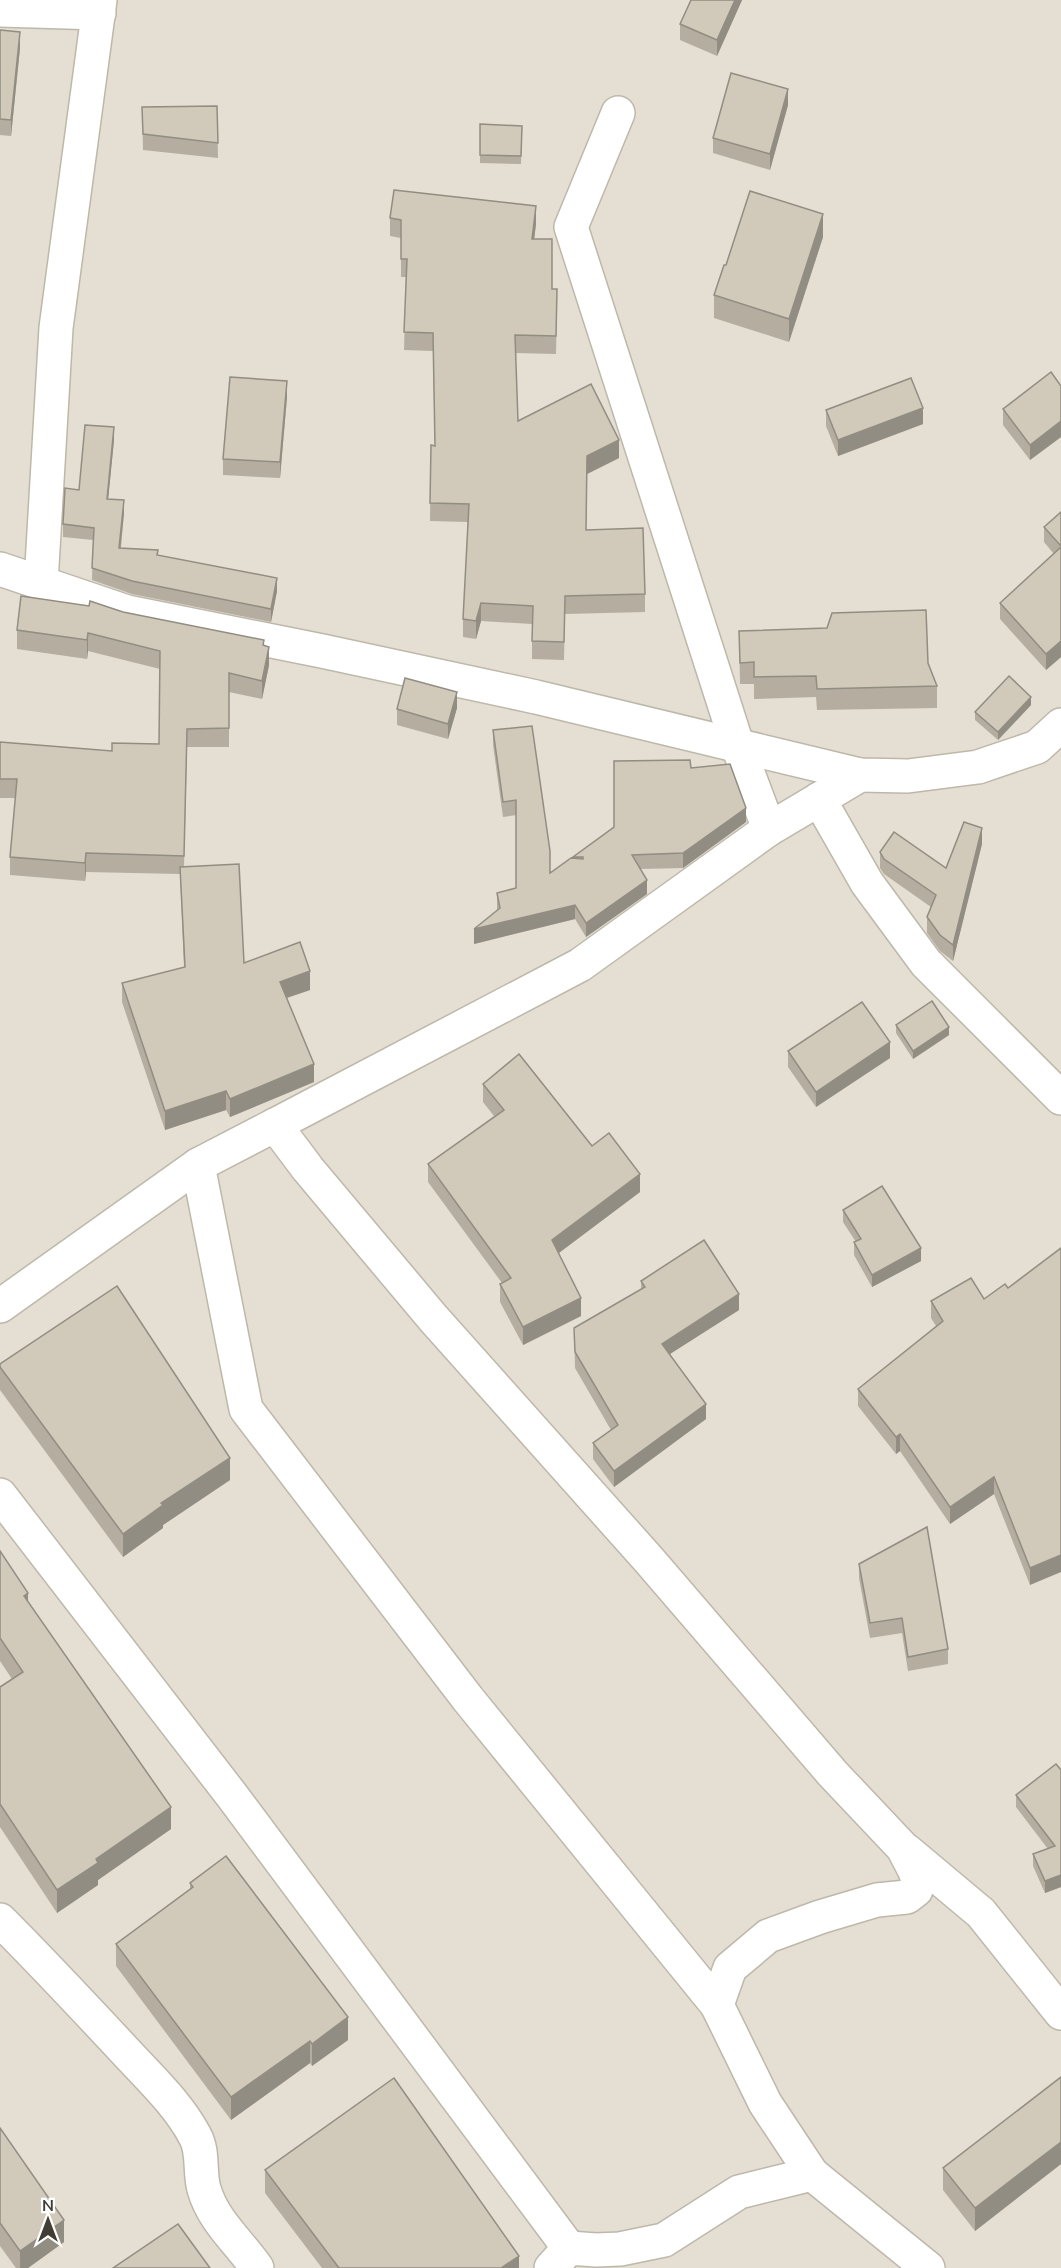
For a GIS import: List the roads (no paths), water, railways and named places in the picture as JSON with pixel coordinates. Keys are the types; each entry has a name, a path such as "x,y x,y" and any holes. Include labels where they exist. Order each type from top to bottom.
{"street":[{"path":"0,10 100,6 56,328 41,583"},
{"path":"618,113 571,227 737,744 769,829"},
{"path":"0,569 80,598 127,612 345,656 737,744 860,775 908,776 978,767 1037,747 1061,725"},
{"path":"0,1306 198,1166 580,965 769,829 860,775"},
{"path":"819,799 867,883 926,963 1061,1098"},
{"path":"275,1125 308,1169 433,1318 650,1560 833,1774 903,1848 981,1913 1061,2013"},
{"path":"198,1166 246,1409 468,1699 717,2005 765,2103 812,2174 928,2268"},
{"path":"0,1495 233,1797 560,2258 596,2250 664,2241 739,2192 812,2174"},
{"path":"717,2005 730,1968 768,1936 877,1900 906,1897 916,1890 918,1881 903,1848"},
{"path":"0,1920 171,2101 196,2137 202,2162 204,2189 218,2221 257,2268"}]}
